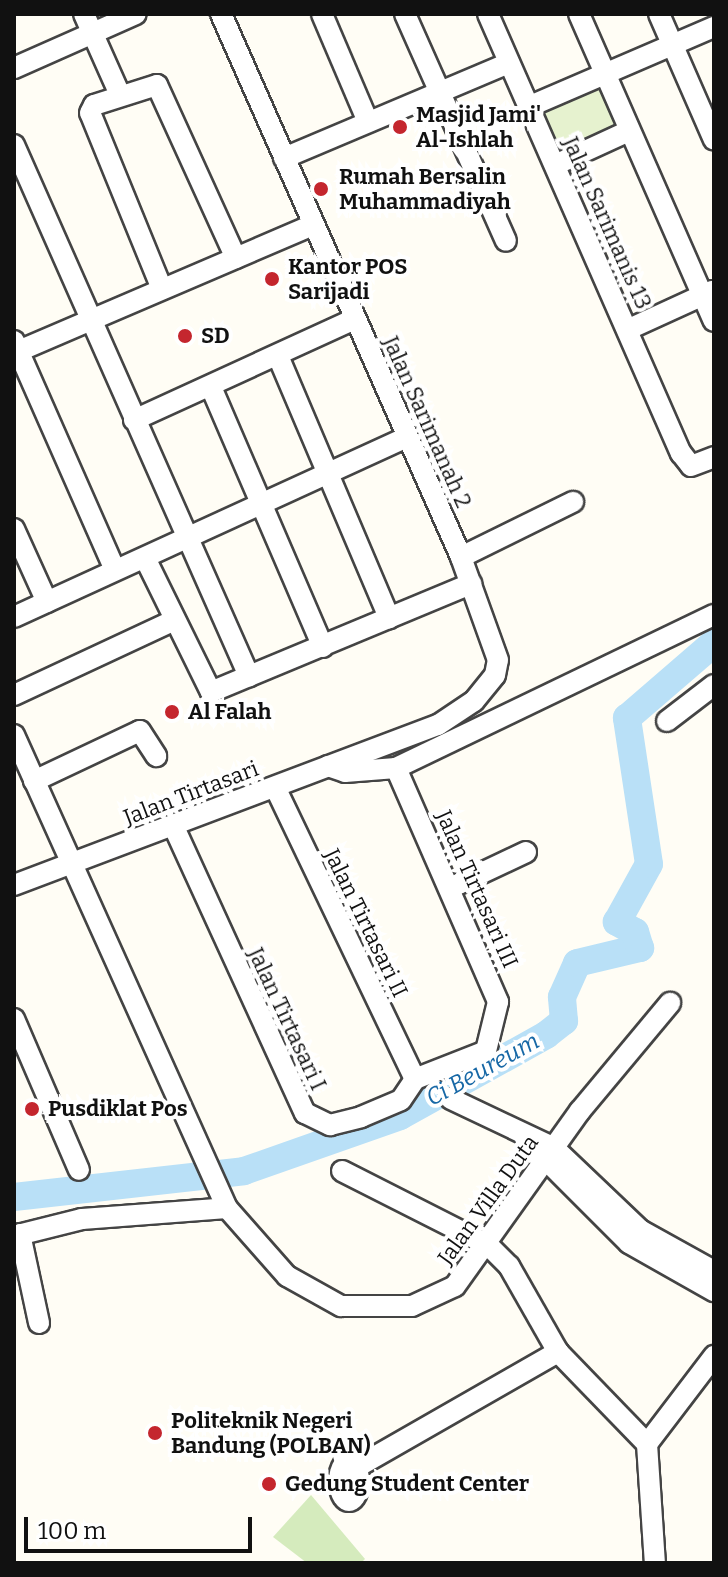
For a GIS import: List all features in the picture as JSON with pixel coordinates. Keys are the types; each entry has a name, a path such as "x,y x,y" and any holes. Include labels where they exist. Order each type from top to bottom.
{"street":[{"path":"84,14 120,95"},
{"path":"14,68 136,14"},
{"name":"Jalan Sarimanah 2","path":"221,14 461,557 498,660 490,685 438,725 328,766"},
{"path":"322,14 368,122"},
{"path":"405,14 506,241"},
{"name":"Jalan Sarimanis 13","path":"488,14 681,453 691,466 714,457"},
{"path":"579,14 629,131 708,293 714,321"},
{"path":"659,14 714,140"},
{"path":"528,107 714,27"},
{"path":"284,158 509,63"},
{"path":"162,289 90,113 120,95 157,85 236,258"},
{"path":"555,165 629,131"},
{"path":"14,145 249,676"},
{"path":"115,570 15,348 313,225"},
{"path":"629,329 708,293"},
{"path":"134,420 355,319"},
{"path":"278,356 389,618"},
{"path":"211,387 323,647"},
{"path":"14,617 407,437"},
{"path":"461,557 573,502"},
{"path":"14,529 47,602"},
{"path":"145,558 206,690 323,647 471,584"},
{"path":"328,766 345,772 396,768 714,615"},
{"path":"14,695 173,621"},
{"path":"667,721 714,685"},
{"path":"34,781 140,731 156,756"},
{"path":"14,735 209,1165 222,1200 82,1219 17,1235 39,1323"},
{"name":"Jalan Tirtasari","path":"14,885 328,766"},
{"name":"Jalan Tirtasari III","path":"396,768 496,990 493,1038 474,1059 415,1079"},
{"name":"Jalan Tirtasari II","path":"275,787 415,1079"},
{"name":"Jalan Tirtasari I","path":"173,825 305,1113 330,1125 361,1117 401,1100 415,1079"},
{"path":"450,888 526,852"},
{"name":"Jalan Villa Duta","path":"222,1200 287,1276 358,1310 431,1302 473,1269 550,1154 670,1003"},
{"path":"14,1019 79,1170"},
{"path":"451,1099 529,1139 640,1230 714,1271"},
{"path":"550,1154 629,1243 714,1291"},
{"path":"342,1171 488,1245 558,1352 647,1444 655,1563"},
{"path":"357,1467 558,1352"},
{"path":"647,1444 714,1356"}],"green space":[{"path":"602,81 624,127 562,156 540,110"},
{"path":"311,1495 365,1559 361,1563 307,1563 273,1537"}],"waterway":[{"name":"Ci Beureum","path":"14,1197 244,1171 400,1116 546,1035 564,1021 562,997 577,963 640,948 635,932 617,922 649,864 627,718 714,643"}],"place":[{"name":"Masjid Jami' Al-Ishlah","path":"400,127"},
{"name":"Rumah Bersalin Muhammadiyah","path":"321,189"},
{"name":"Kantor POS Sarijadi","path":"272,279"},
{"name":"SD","path":"185,336"},
{"name":"Al Falah","path":"172,712"},
{"name":"Pusdiklat Pos","path":"32,1109"},
{"name":"Politeknik Negeri Bandung (POLBAN)","path":"155,1433"},
{"name":"Gedung Student Center","path":"269,1484"}]}
